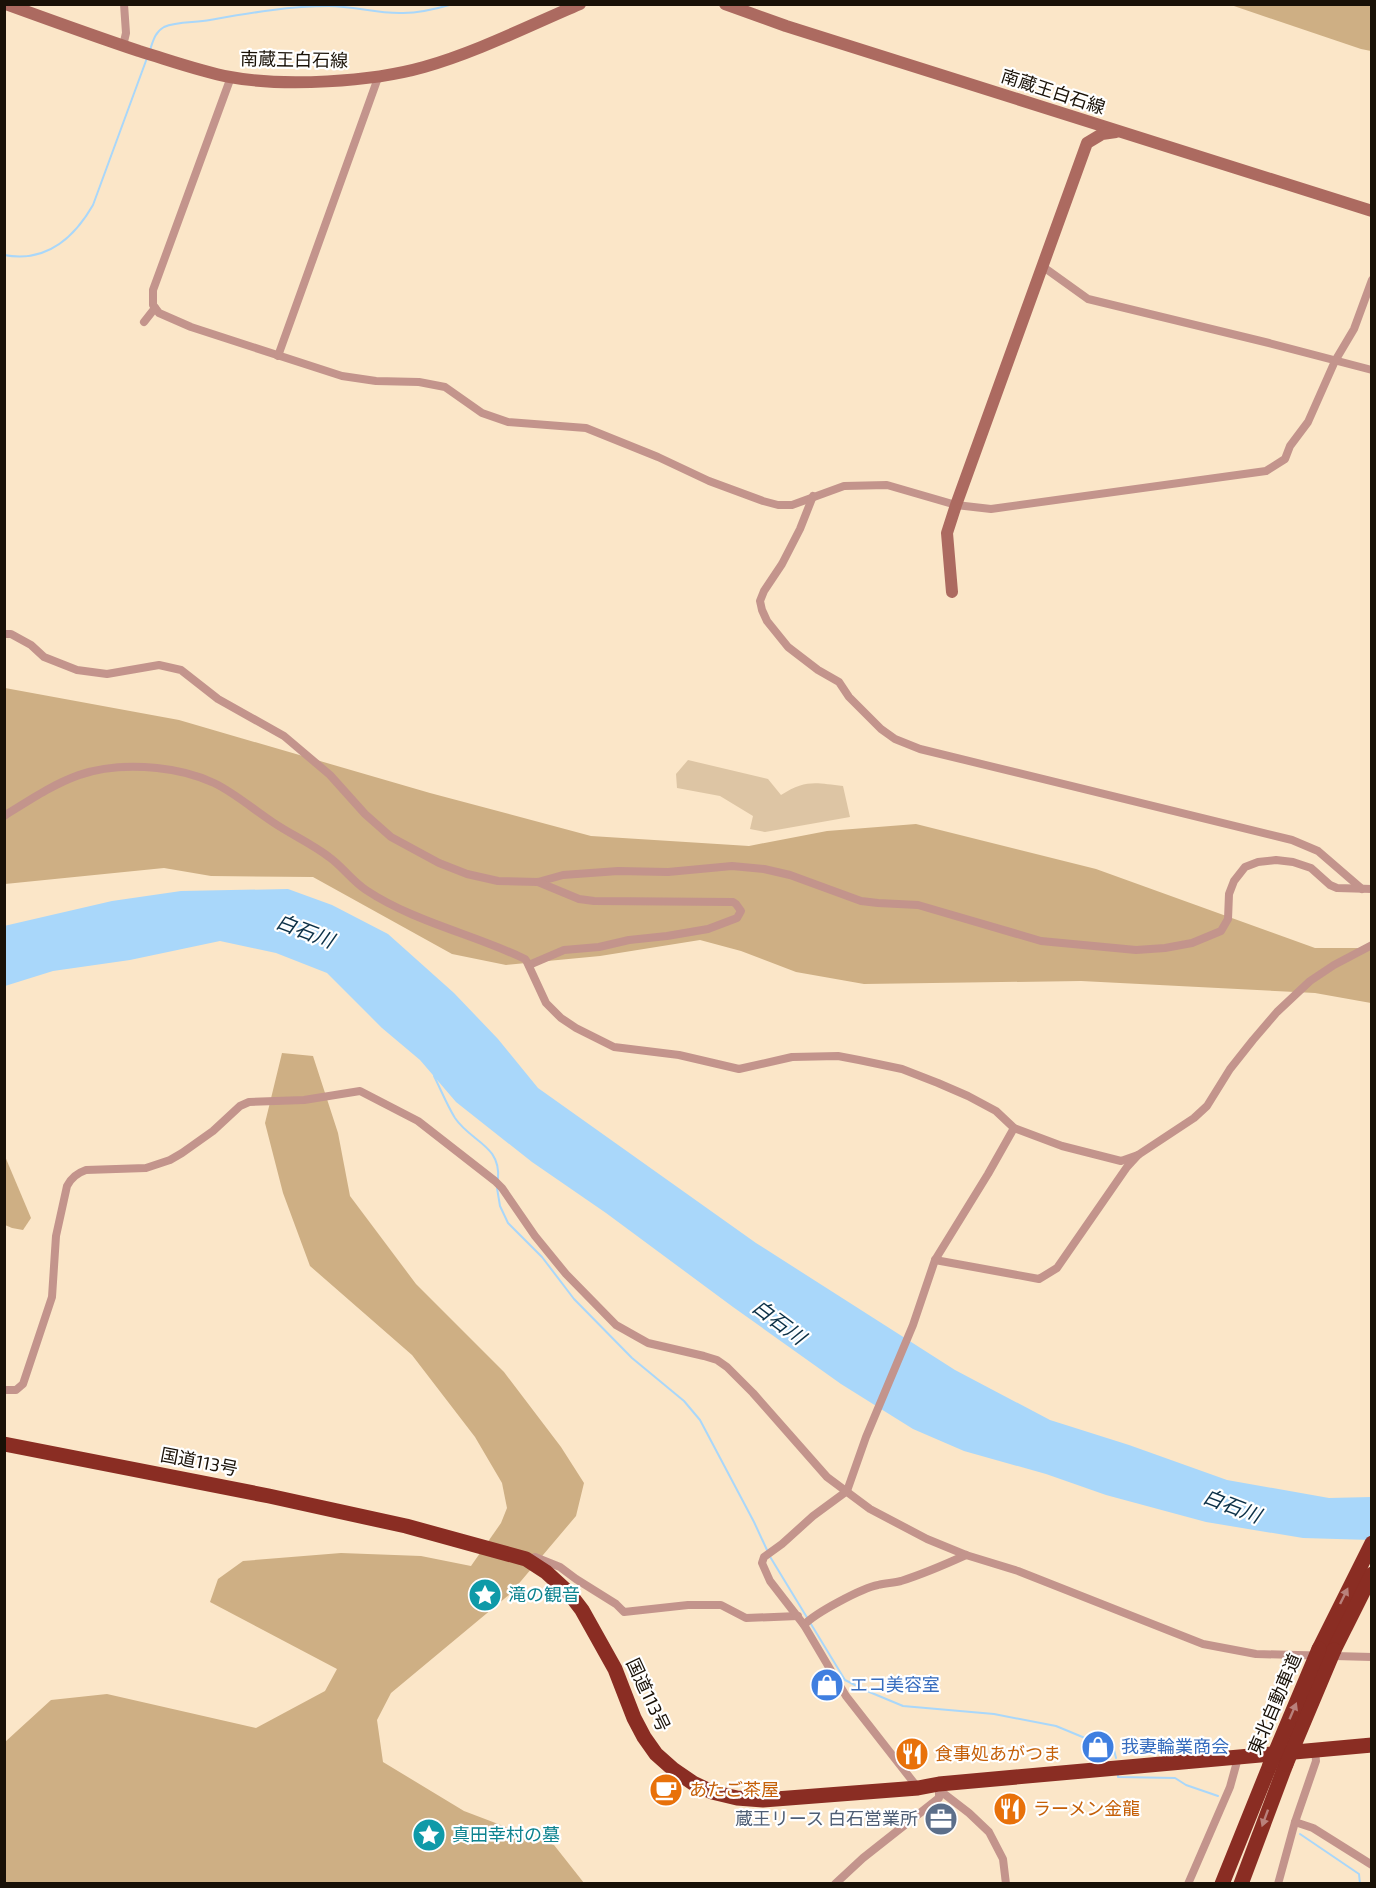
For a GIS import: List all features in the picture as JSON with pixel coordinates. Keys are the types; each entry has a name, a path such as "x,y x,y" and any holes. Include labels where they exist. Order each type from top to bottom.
{"highway":[{"name":"国道113号","path":"4,1444 269,1496 406,1526 526,1559 546,1572 569,1593 582,1610 615,1669 634,1719 656,1754 693,1783 712,1792 737,1798 763,1800 918,1788 939,1784 1371,1745"},
{"name":"東北自動車道","path":"1222,1884 1319,1649 1371,1543"},
{"name":"東北自動車道","path":"1241,1884 1286,1764 1334,1650 1371,1574"}],"main road":[{"name":"南蔵王白石線","path":"6,4 123,46 231,77 290,81 341,80 423,67 461,55 580,4"},
{"name":"南蔵王白石線","path":"725,4 786,26 1371,211"},
{"path":"952,592 947,533 1087,142 1075,117"},
{"path":"1087,142 1102,134 1120,132"}],"street":[{"path":"123,46 126,33 124,4"},
{"path":"278,356 380,75"},
{"path":"231,77 153,290 152,299 155,308 164,316 328,372 357,379 419,382 445,387 482,413 508,422 586,428 658,457 709,482 778,505 792,505 844,486 887,485 956,505 991,509 1266,471 1285,459 1290,446 1308,422 1335,361 1354,329 1371,280"},
{"path":"1042,266 1088,299 1371,370"},
{"path":"144,322 155,308"},
{"path":"813,496 800,529 782,564 764,591 760,601 762,610 767,621 788,647 818,670 839,682 849,697 880,729 895,739 920,749 1292,840 1318,851 1362,889"},
{"path":"4,634 11,634 31,645 44,657 77,670 107,674 159,665 181,670 218,699 284,736 330,775 365,814 391,837 439,863 467,874 498,881 538,882 563,875 618,871 668,872 732,866 764,869 790,875 861,901 918,905 1041,941 1136,950 1159,949 1192,943 1221,931 1228,919 1229,894 1234,881 1245,867 1258,862 1276,860 1300,864 1311,868 1330,885 1337,888 1371,889"},
{"path":"4,816 63,781 98,769 138,766 189,773 219,786 282,829 320,850 356,882 375,895 412,914 525,960 546,1003 561,1018 614,1047 679,1055 739,1069 792,1057 838,1056 902,1069 968,1096 996,1112 1014,1128 1062,1146 1121,1161 1138,1155 1194,1118 1207,1106 1230,1069 1277,1012 1310,981 1371,945"},
{"path":"529,965 564,950 599,947 629,940 708,929 737,918 741,911 732,902 579,899 538,882"},
{"path":"4,1390 16,1390 23,1384 52,1297 56,1236 70,1179 86,1170 146,1168 170,1160 213,1131 240,1106 249,1102 304,1100 360,1091 418,1121 498,1184 535,1236 566,1274 616,1325 648,1343 705,1356 727,1367 828,1477 859,1502 898,1524 966,1555 1018,1571 1203,1644 1256,1654 1371,1657"},
{"path":"918,1788 846,1696 808,1621 798,1616 770,1581 762,1563 764,1557 846,1491 869,1429 913,1325 934,1260 1014,1128"},
{"path":"934,1260 1040,1279 1057,1268 1119,1178 1138,1155"},
{"path":"808,1621 852,1595 877,1585 890,1584 939,1568 966,1555"},
{"path":"526,1559 536,1557 561,1567 616,1604 624,1612 688,1605 721,1605 746,1618 798,1616"},
{"path":"1278,1884 1295,1822 1316,1761 1316,1750"},
{"path":"1188,1884 1230,1786 1238,1758"},
{"path":"835,1884 863,1858 939,1798 939,1784"},
{"path":"939,1784 943,1793 989,1832 1003,1859 1006,1884"},
{"path":"1295,1822 1313,1828 1371,1865"}],"shaded area":[{"path":"1231,5 1371,5 1371,51 1361,49"},
{"path":"5,688 179,720 430,793 591,836 749,846 827,831 916,824 1096,869 1315,948 1371,948 1371,1003 1315,993 1081,981 864,984 796,972 741,951 700,940 600,956 506,965 452,954 313,877 211,876 164,868 5,884"},
{"path":"688,760 768,779 781,795 804,784 843,786 850,817 765,832 750,829 753,816 720,796 677,788 676,774"},
{"path":"282,1053 313,1056 338,1133 350,1196 416,1284 504,1372 561,1447 584,1483 576,1516 510,1594 391,1693 377,1720 383,1762 464,1811 554,1845 584,1883 5,1884 5,1742 51,1700 107,1694 256,1728 325,1691 337,1669 210,1602 218,1579 243,1561 341,1553 421,1556 471,1566 501,1523 507,1508 502,1483 475,1437 412,1355 310,1266 283,1193 265,1123"},
{"path":"4,1154 31,1218 23,1230 5,1225"}],"water":[{"name":"白石川","path":"288,889 332,905 388,934 454,993 498,1039 538,1088 756,1243 955,1370 1050,1420 1227,1480 1329,1498 1371,1497 1371,1540 1303,1538 1206,1522 1106,1495 1046,1474 964,1451 913,1429 841,1384 532,1162 456,1102 420,1060 382,1028 327,973 276,953 220,941 130,960 53,971 5,986 4,926 112,901 181,891"}],"waterway":[{"path":"150,50 158,31 175,24 299,7 338,6 403,13 453,4"},
{"path":"4,255 19,257 46,251 68,237 85,217 93,205 147,58"},
{"path":"434,1076 455,1118 495,1158 498,1179"},
{"path":"497,1188 500,1206 508,1223 542,1257 574,1299 632,1358 684,1401 700,1420 767,1550"},
{"path":"769,1555 845,1680 903,1706 994,1714 1056,1726 1114,1750 1116,1758"},
{"path":"1118,1775 1118,1777 1175,1778 1186,1785 1218,1796"},
{"path":"1300,1834 1359,1874 1360,1884"}],"place":[{"name":"滝の観音","path":"485,1595"},
{"name":"エコ美容室","path":"827,1685"},
{"name":"我妻輪業商会","path":"1098,1747"},
{"name":"食事処あがつま","path":"912,1754"},
{"name":"あたご茶屋","path":"666,1790"},
{"name":"ラーメン金龍","path":"1010,1809"},
{"name":"蔵王リース 白石営業所","path":"941,1819"},
{"name":"真田幸村の墓","path":"429,1835"}]}
